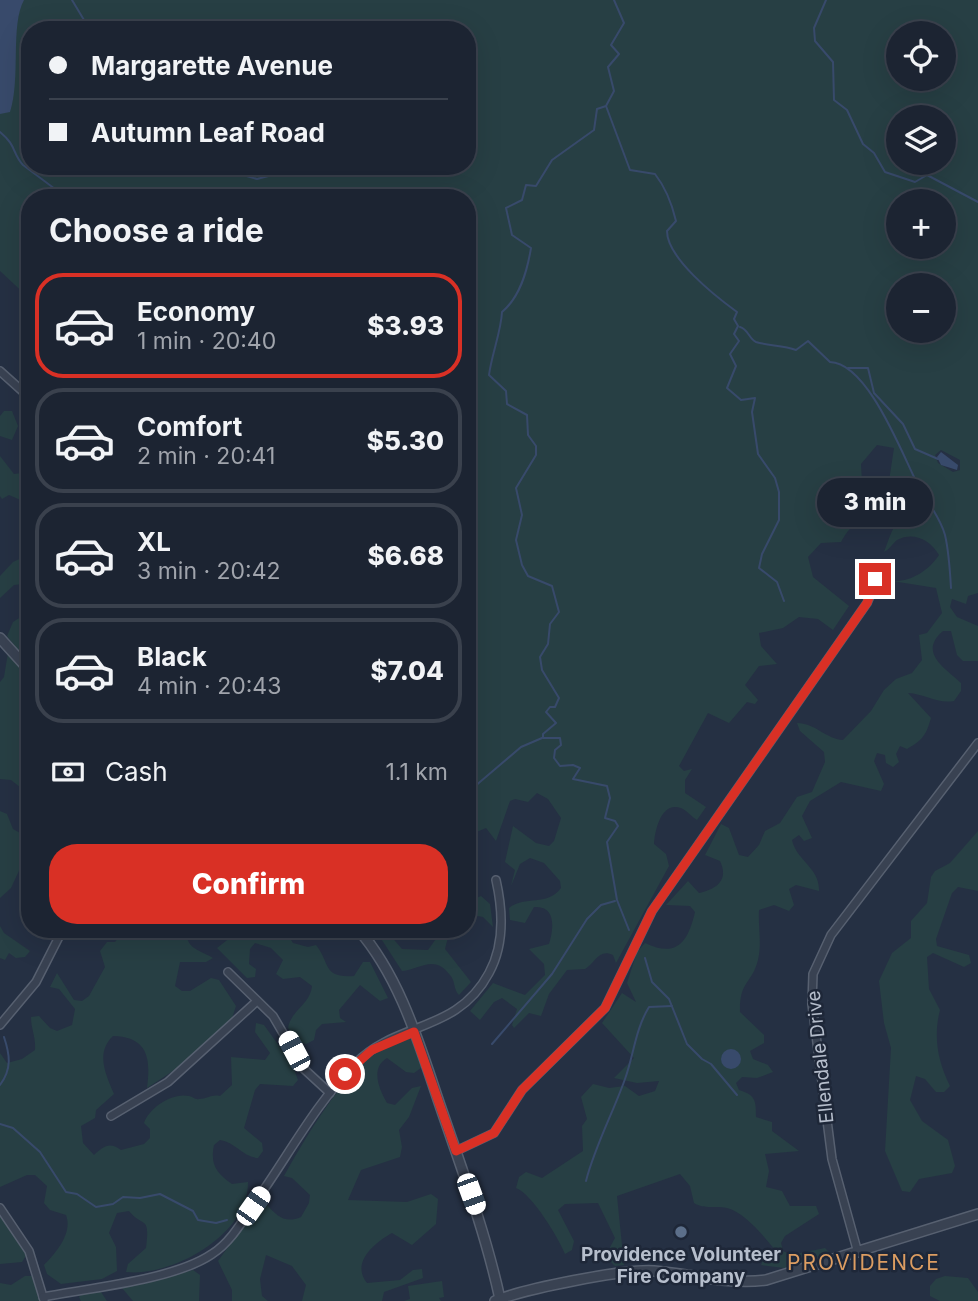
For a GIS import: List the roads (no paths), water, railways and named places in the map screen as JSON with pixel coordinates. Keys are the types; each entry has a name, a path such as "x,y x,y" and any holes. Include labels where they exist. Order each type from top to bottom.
{"street":[{"path":"0,371 21,390"},
{"path":"456,1151 494,1133 522,1090 605,1008 652,911 867,603 874,587 871,569"},
{"path":"0,638 21,661"},
{"name":"Ellendale Drive","path":"858,1253 832,1159 812,1004 813,974 831,935 978,743"},
{"path":"0,1208 24,1240 43,1299 182,1269 215,1253 237,1229 330,1093 358,1061 372,1050 454,1013 466,1003 490,972 501,931 496,880"},
{"path":"0,1025 36,982 58,938"},
{"path":"364,938 390,977 414,1032 487,1243 497,1300 639,1271 757,1282 978,1214"},
{"path":"228,972 278,1022 304,1069 330,1093"},
{"path":"111,1116 168,1082 257,1001"}],"water":[{"path":"0,0 24,0 17,23 13,99 10,112 0,114"},
{"path":"941,452 958,465 957,470 941,465 937,457"},
{"path":"731,1049 738,1052 741,1059 738,1066 731,1069 724,1066 721,1059 724,1052"}],"waterway":[{"path":"72,0 85,21"},
{"path":"614,0 624,23 611,45 619,54 608,67 614,91 606,106 630,170 655,174 665,191 676,221 667,231 675,253 694,276 737,312 734,319 738,326 734,334 739,341 730,354 736,366 727,388 741,400 755,398 752,412 758,454 775,478 779,492 779,520 762,554 759,568 777,582 784,601"},
{"path":"826,0 814,28 815,41 833,62 834,100 847,110 863,144 874,153 885,172 915,182 927,175 978,202"},
{"path":"606,106 597,109 594,130 552,160 536,186 526,185 522,200 506,208 512,235 531,248 522,283 514,299 502,312 489,375 506,391 507,404 527,415 528,435 536,446 536,455 516,488 522,515 516,540 522,565 528,576 552,586 559,612 550,624 548,644 540,657 542,670 559,698 555,707 550,707 546,712 556,723 543,734 543,738 560,738 561,745 555,750 554,758 560,766 573,765 580,768 573,779 607,786 610,798 605,818 615,821 618,826 607,842 617,900 629,930"},
{"path":"0,132 9,141 21,162"},
{"path":"36,175 55,189"},
{"path":"243,175 257,179 272,175"},
{"path":"740,327 754,341 761,343 796,350 808,341 830,362 844,366 858,377 882,412 917,483 940,521 945,535 951,588"},
{"path":"848,368 868,368 874,393 903,424 915,449 938,459"},
{"path":"476,785 521,747 542,738"},
{"path":"492,1044 552,974 587,919 601,905 615,901"},
{"path":"645,958 652,982 669,999 687,1044 711,1064 737,1095"},
{"path":"586,1181 625,1079 644,1016 649,1007 672,1006"},
{"path":"0,1085 7,1073 9,1062 4,1037"},
{"path":"0,1124 13,1128 40,1152 66,1192 77,1194 96,1207 113,1204 123,1197 140,1198 160,1194 193,1211 198,1220 216,1223 227,1220"}],"place":[{"name":"Providence Volunteer Fire Company","path":"681,1232"}],"district":[{"name":"PROVIDENCE","path":"864,1262"}]}
